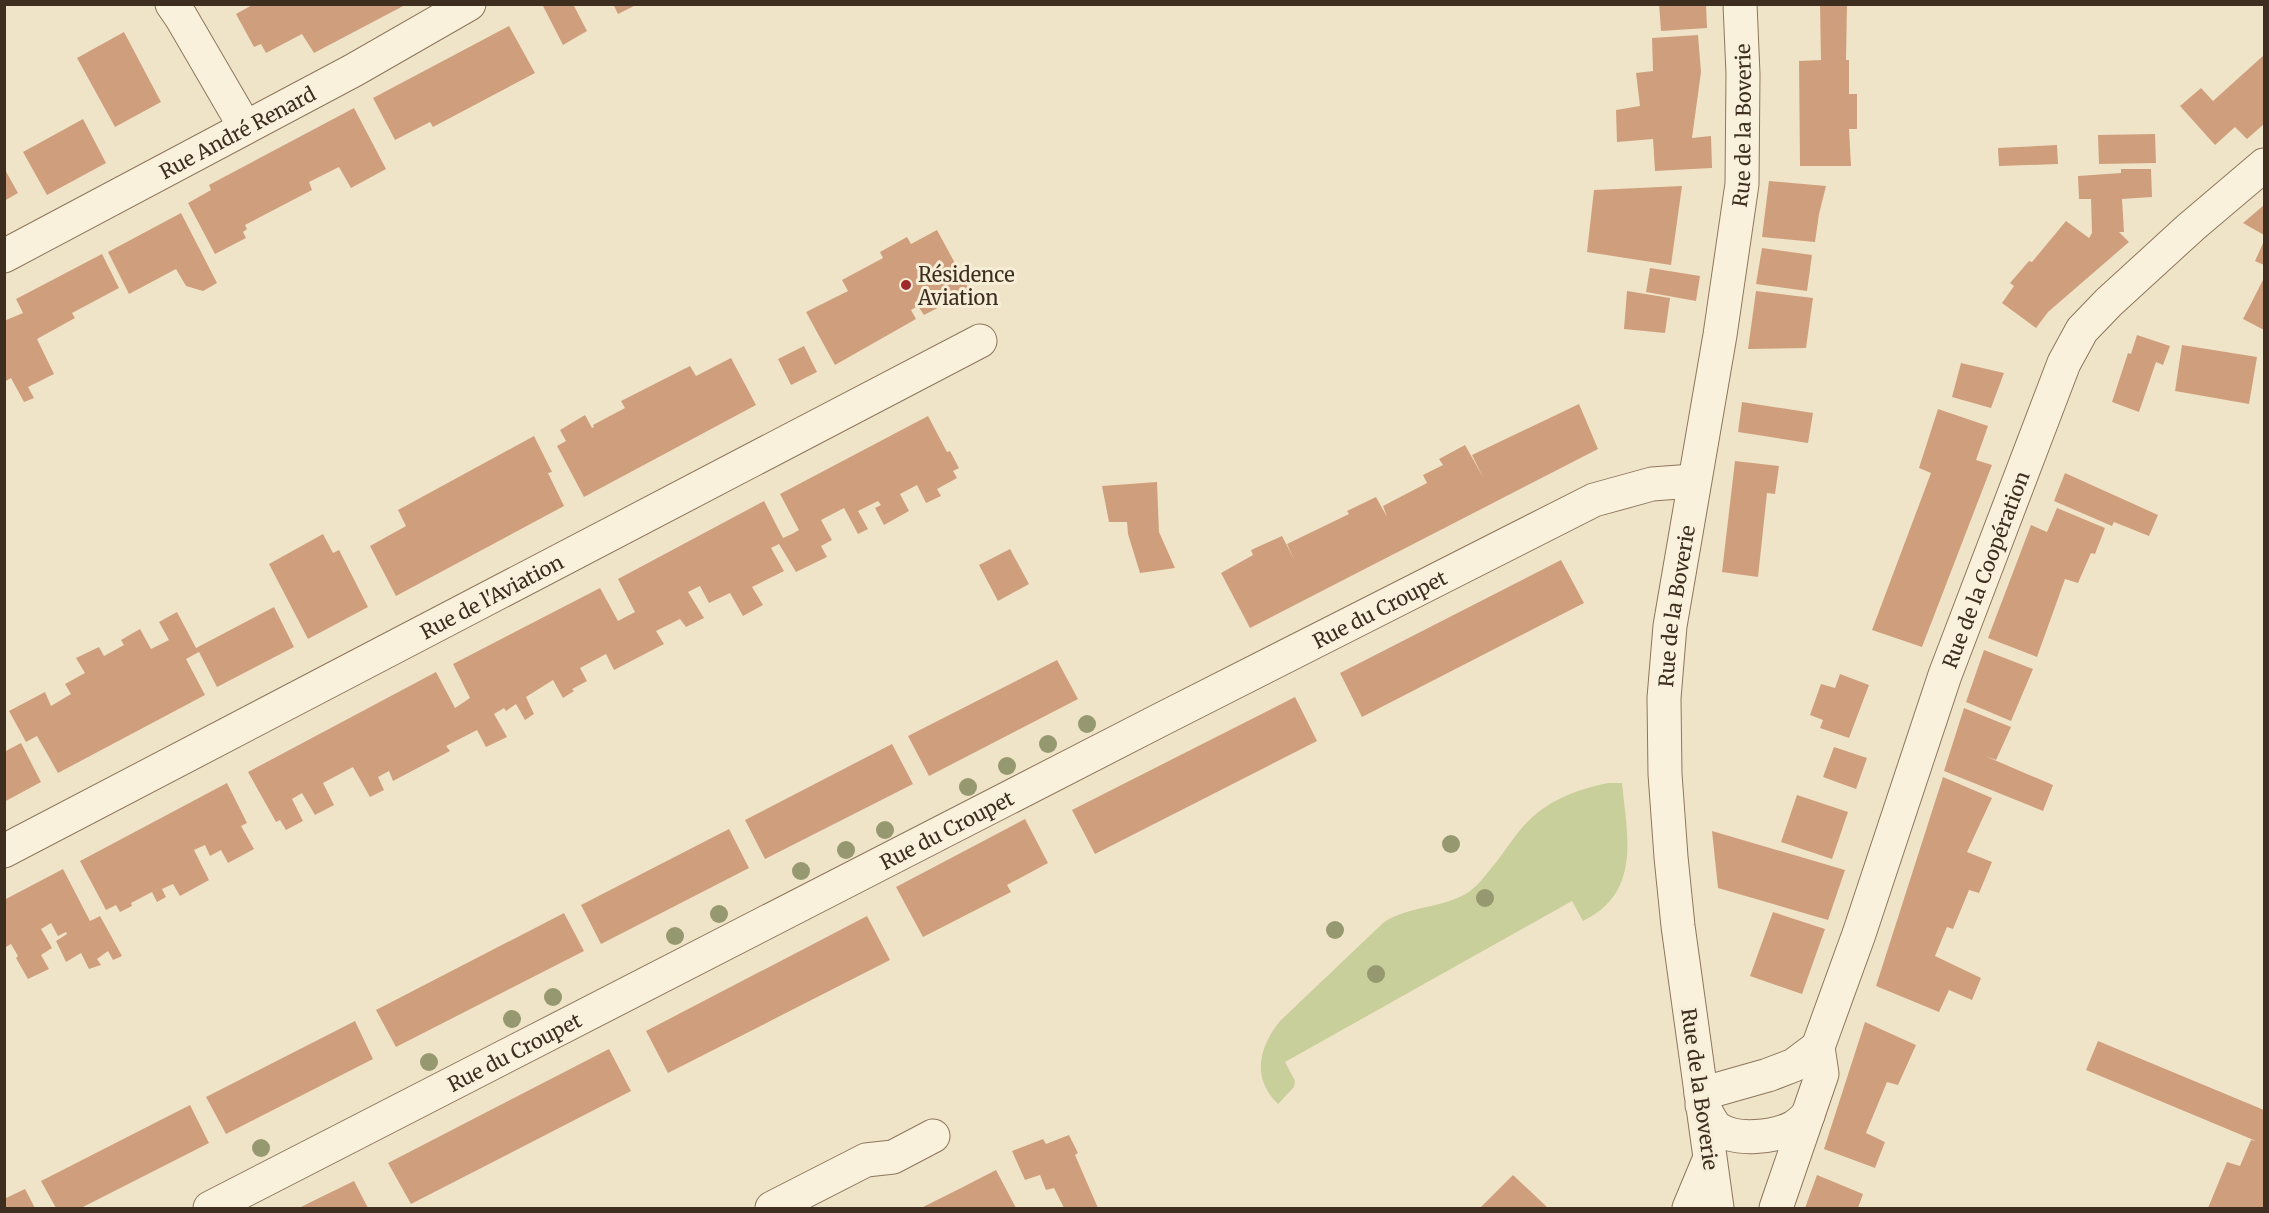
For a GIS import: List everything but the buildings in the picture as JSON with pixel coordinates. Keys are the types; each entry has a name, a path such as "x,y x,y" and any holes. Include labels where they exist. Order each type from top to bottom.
{"street":[{"path":"172,4 245,127"},
{"name":"Rue André Renard","path":"4,256 354,70 469,4"},
{"name":"Rue de la Boverie","path":"1717,1209 1678,926 1665,763 1664,698 1670,626 1693,481 1720,335 1742,184 1743,74 1740,4"},
{"name":"Rue de la Coopération","path":"1776,1209 1822,1074 1818,1047 1859,934 1945,675 2064,363 2082,330 2109,302 2191,227 2265,165"},
{"name":"Rue de l'Aviation","path":"4,851 980,341"},
{"name":"Rue du Croupet","path":"210,1209 1160,720 1594,500 1652,484 1693,481"},
{"path":"1808,1114 1795,1127 1776,1133 1756,1136 1730,1135 1716,1127 1701,1099 1794,1065 1818,1047"},
{"path":"772,1209 866,1160 893,1157 933,1136"},
{"path":"1689,1209 1710,1158"}],"green space":[{"path":"1608,783 1622,783 1627,842 1623,878 1615,895 1602,909 1583,921 1572,901 1285,1062 1295,1081 1294,1087 1278,1104 1264,1084 1261,1062 1267,1041 1280,1021 1383,923 1404,913 1460,897 1470,891 1485,876 1520,830 1539,812 1571,794"}],"place":[{"name":"Résidence Aviation","path":"906,285"}]}
